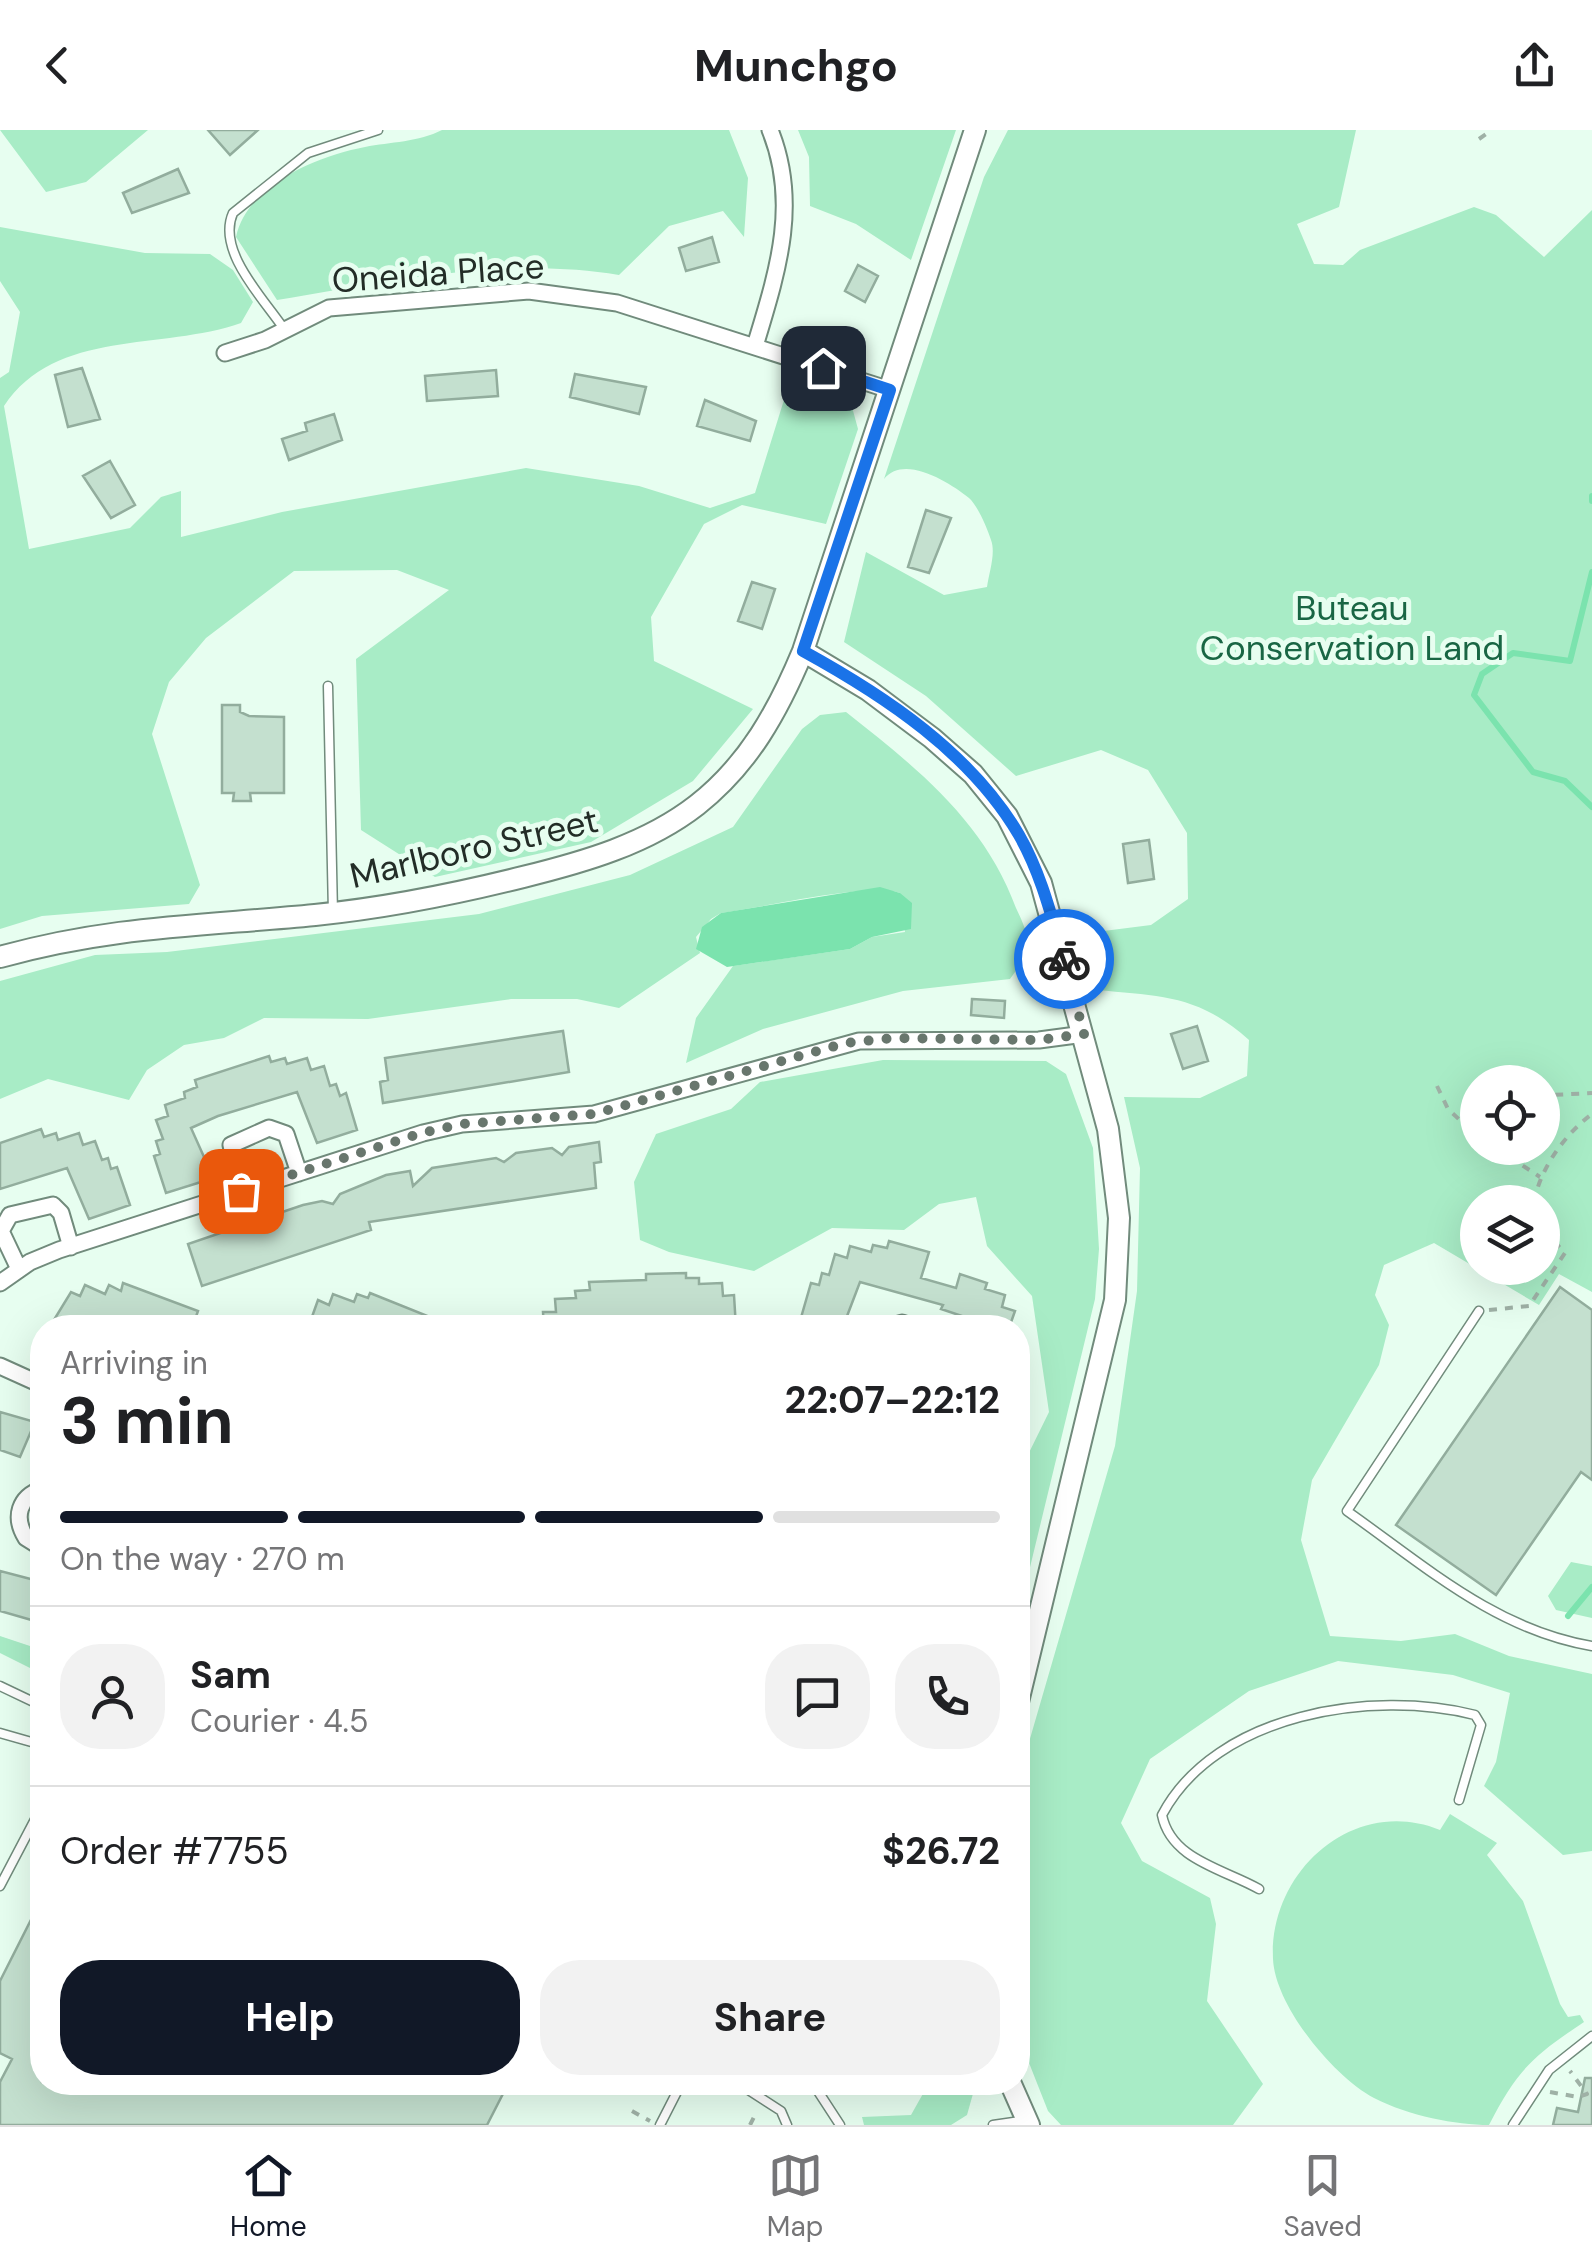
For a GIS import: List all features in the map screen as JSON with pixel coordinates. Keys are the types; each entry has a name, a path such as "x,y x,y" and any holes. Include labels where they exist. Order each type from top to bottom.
{"street":[{"path":"755,346 785,228 784,176 770,130"},
{"name":"Marlboro Street","path":"0,956 146,926 333,912 431,898 584,861 678,818 718,786 751,750 781,703 803,651 976,130"},
{"name":"Oneida Place","path":"225,352 245,348 309,314 350,304 528,291 617,303 890,390"},
{"path":"803,651 868,690 932,738 973,774 999,805 1021,838 1041,883 1084,1034 1116,1172 1117,1275 1104,1356 1030,1619"},
{"path":"0,1283 19,1269 70,1247 299,1172 462,1124 604,1112 846,1043 893,1038 1039,1040 1084,1034"},
{"path":"241,1191 230,1148 236,1139 269,1128 286,1134 299,1172"},
{"path":"19,1269 1,1231 8,1216 53,1204 60,1213 70,1247"},
{"path":"0,1366 30,1380"},
{"path":"30,1496 24,1500 18,1517 30,1540"},
{"path":"1015,2095 1025,2123"}],"lane":[{"path":"284,329 232,249 228,224 233,213 308,153 378,130"},
{"path":"328,686 333,912"},
{"path":"1480,1311 1347,1511 1495,1616 1539,1634 1592,1646"},
{"path":"0,1686 30,1700"},
{"path":"1259,1888 1185,1853 1165,1830 1162,1815 1184,1782 1268,1728 1327,1708 1418,1704 1474,1715 1481,1725 1459,1800"},
{"path":"0,1732 30,1741"},
{"path":"0,1886 30,1829"},
{"path":"1514,2125 1549,2070 1592,2036"},
{"path":"659,2125 675,2095"},
{"path":"756,2095 781,2111 787,2125"},
{"path":"820,2095 840,2125"},
{"path":"993,2125 1025,2123"}],"path":[{"path":"1479,139 1492,130"},
{"path":"1437,1086 1460,1124"},
{"path":"1560,1095 1592,1093"},
{"path":"1538,1185 1560,1147 1592,1114"},
{"path":"1522,1165 1540,1177"},
{"path":"1480,1311 1529,1306 1543,1285"},
{"path":"1570,2071 1586,2094"},
{"path":"1550,2092 1578,2097 1592,2087"},
{"path":"750,2125 758,2109"},
{"path":"632,2112 659,2125"}],"green space":[{"path":"0,130 148,130 86,182 46,192"},
{"path":"442,130 729,130 748,178 744,237 723,211 669,226 619,275 534,268 448,273 277,300 236,237 254,202 287,176 326,158"},
{"path":"798,130 956,130 911,260 856,224 810,206 809,157"},
{"name":"Buteau Conservation Land","path":"1008,130 1356,130 1339,207 1297,224 1314,264 1343,265 1360,250 1474,207 1496,215 1544,257 1592,210 1592,1292 1560,1275 1560,1185 1460,1185 1460,1258 1434,1243 1384,1265 1375,1295 1389,1325 1379,1365 1312,1480 1301,1540 1330,1636 1401,1641 1455,1634 1509,1656 1592,1674 1592,1851 1563,1855 1484,1786 1496,1762 1510,1693 1453,1675 1338,1661 1249,1691 1150,1759 1121,1823 1142,1861 1210,1898 1216,1924 1207,2001 1263,2084 1233,2125 1061,2125 1048,2111 1030,2065 1030,1739 1115,1446 1137,1291 1140,1168 1124,1097 1200,1098 1247,1076 1249,1040 1213,1014 1178,1000 1097,990 1080,934 1151,925 1188,899 1187,833 1148,770 1101,750 1016,776 926,696 844,642 866,552 944,595 987,587 992,545 976,506 939,478 914,470 893,472 884,479 984,177"},
{"path":"0,227 145,253 210,254 233,270 253,302 241,323 81,353 52,364 26,381 4,406 29,549 130,528 161,497 181,491 181,537 282,512 526,468 639,486 710,508 755,493 788,387 852,407 858,429 826,524 742,505 704,524 651,617 654,661 753,709 693,781 591,842 435,877 361,830 356,659 449,590 397,570 294,571 206,638 169,682 152,734 200,885 189,904 42,916 0,929 0,378 9,372 20,312 0,281"},
{"path":"846,712 946,798 986,849 1027,936 1025,955 1010,979 903,991 763,1029 686,1063 696,1018 733,966 850,949 872,937 905,932 900,893 841,893 721,913 696,937 700,953 619,1008 577,999 511,999 368,1019 264,1018 224,1038 184,1045 147,1070 129,1100 48,1079 0,1099 0,981 95,955 167,952 479,914 630,875 733,827 802,729 820,715"},
{"path":"883,1060 1046,1061 1066,1074 1093,1148 1099,1249 1095,1299 1030,1567 1030,1451 1049,1412 1032,1296 987,1246 976,1197 939,1204 904,1230 832,1228 754,1271 669,1252 640,1240 634,1182 656,1134 731,1109 760,1082"},
{"path":"1505,1285 1552,1285 1539,1305"},
{"path":"1571,1562 1592,1566 1592,1618 1556,1610 1548,1596"},
{"path":"0,1636 30,1646 30,1668 0,1653"},
{"path":"1450,1814 1497,1843 1487,1855 1523,1901 1560,2004 1568,2017 1580,2015 1584,2022 1528,2066 1508,2090 1489,2125 1417,2114 1358,2088 1325,2057 1295,2018 1276,1978 1273,1959 1276,1926 1285,1896 1323,1848 1349,1832 1377,1823 1408,1822 1440,1830"},
{"path":"922,2095 973,2095 967,2115 951,2125 864,2125 862,2117 911,2115"}],"shaded area":[{"path":"880,887 900,893 912,903 911,929 872,937 850,949 727,967 696,949 702,927 721,913"}],"building":[{"path":"208,130 258,130 230,155"},
{"path":"178,169 189,193 132,213 123,193"},
{"path":"712,237 719,262 686,271 679,248"},
{"path":"858,265 878,276 865,302 845,291"},
{"path":"82,368 100,419 68,427 55,375"},
{"path":"496,370 498,396 427,401 425,376"},
{"path":"575,374 646,387 639,414 570,397"},
{"path":"705,400 756,421 750,441 697,426"},
{"path":"334,414 342,440 289,460 282,439 307,431 305,423"},
{"path":"110,461 135,505 111,518 83,476"},
{"path":"926,510 951,518 929,573 908,567"},
{"path":"752,582 775,589 762,629 738,621"},
{"path":"222,705 240,705 240,712 249,716 284,717 284,793 250,793 251,801 233,801 234,793 222,793"},
{"path":"1149,840 1154,879 1128,883 1123,844"},
{"path":"972,999 1005,1001 1004,1018 971,1015"},
{"path":"1197,1026 1208,1061 1183,1069 1171,1034"},
{"path":"563,1031 569,1072 383,1103 380,1082 388,1080 385,1058"},
{"path":"269,1056 271,1062 285,1058 287,1064 307,1058 311,1070 324,1066 330,1086 336,1084 340,1096 346,1093 357,1130 317,1143 297,1092 218,1116 191,1128 204,1157 201,1182 166,1193 154,1156 160,1154 156,1141 163,1139 156,1120 168,1116 165,1105 185,1098 184,1092 197,1087 195,1080"},
{"path":"41,1129 44,1137 56,1133 58,1140 79,1133 83,1145 95,1141 102,1160 108,1158 111,1169 117,1167 130,1205 89,1219 67,1168 0,1189 0,1143"},
{"path":"599,1142 601,1162 594,1163 596,1188 369,1222 371,1230 202,1286 188,1244 303,1205 322,1201 333,1204 340,1194 386,1175 410,1171 413,1186 432,1168 496,1158 504,1162 516,1153 552,1148 562,1155 569,1147"},
{"path":"889,1241 929,1252 921,1278 956,1288 960,1274 987,1283 985,1289 1005,1295 1002,1307 1015,1311 1014,1315 959,1315 941,1309 943,1305 860,1282 847,1315 802,1315 811,1283 819,1285 822,1273 829,1275 835,1254 847,1258 850,1246 871,1252 873,1245 887,1248"},
{"path":"686,1273 686,1278 699,1278 699,1284 722,1283 723,1296 734,1295 735,1315 543,1315 556,1312 555,1299 576,1298 575,1291 590,1290 589,1282 646,1280 646,1274"},
{"path":"123,1283 198,1311 197,1315 57,1315 71,1292 80,1296 85,1285 105,1294 109,1285 121,1291"},
{"path":"1560,1287 1592,1310 1592,1480 1581,1472 1496,1595 1396,1525"},
{"path":"370,1293 425,1315 313,1315 318,1300 329,1305 333,1294 354,1302 357,1294 368,1298"},
{"path":"0,1412 30,1421 30,1434 20,1457 0,1450"},
{"path":"0,1571 30,1579 30,1620 0,1611"},
{"path":"30,1922 30,2095 502,2095 487,2125 0,2125 0,2082 12,2059 0,2053 0,1981"},
{"path":"1585,2078 1592,2078 1592,2125 1553,2125 1557,2108 1578,2112"}],"waterway":[{"path":"1592,496 1592,501"},
{"path":"1592,572 1570,661 1513,653 1482,674 1474,695 1533,772 1565,781 1592,807"},
{"path":"1568,1616 1592,1587"}],"way so far":[{"path":"241,1191 422,1133 462,1124 594,1114 846,1043 893,1038 1039,1040 1084,1034 1064,959"}],"route":[{"path":"823,368 890,390 803,651 902,714 954,756 991,794 1032,859 1064,959"}]}
